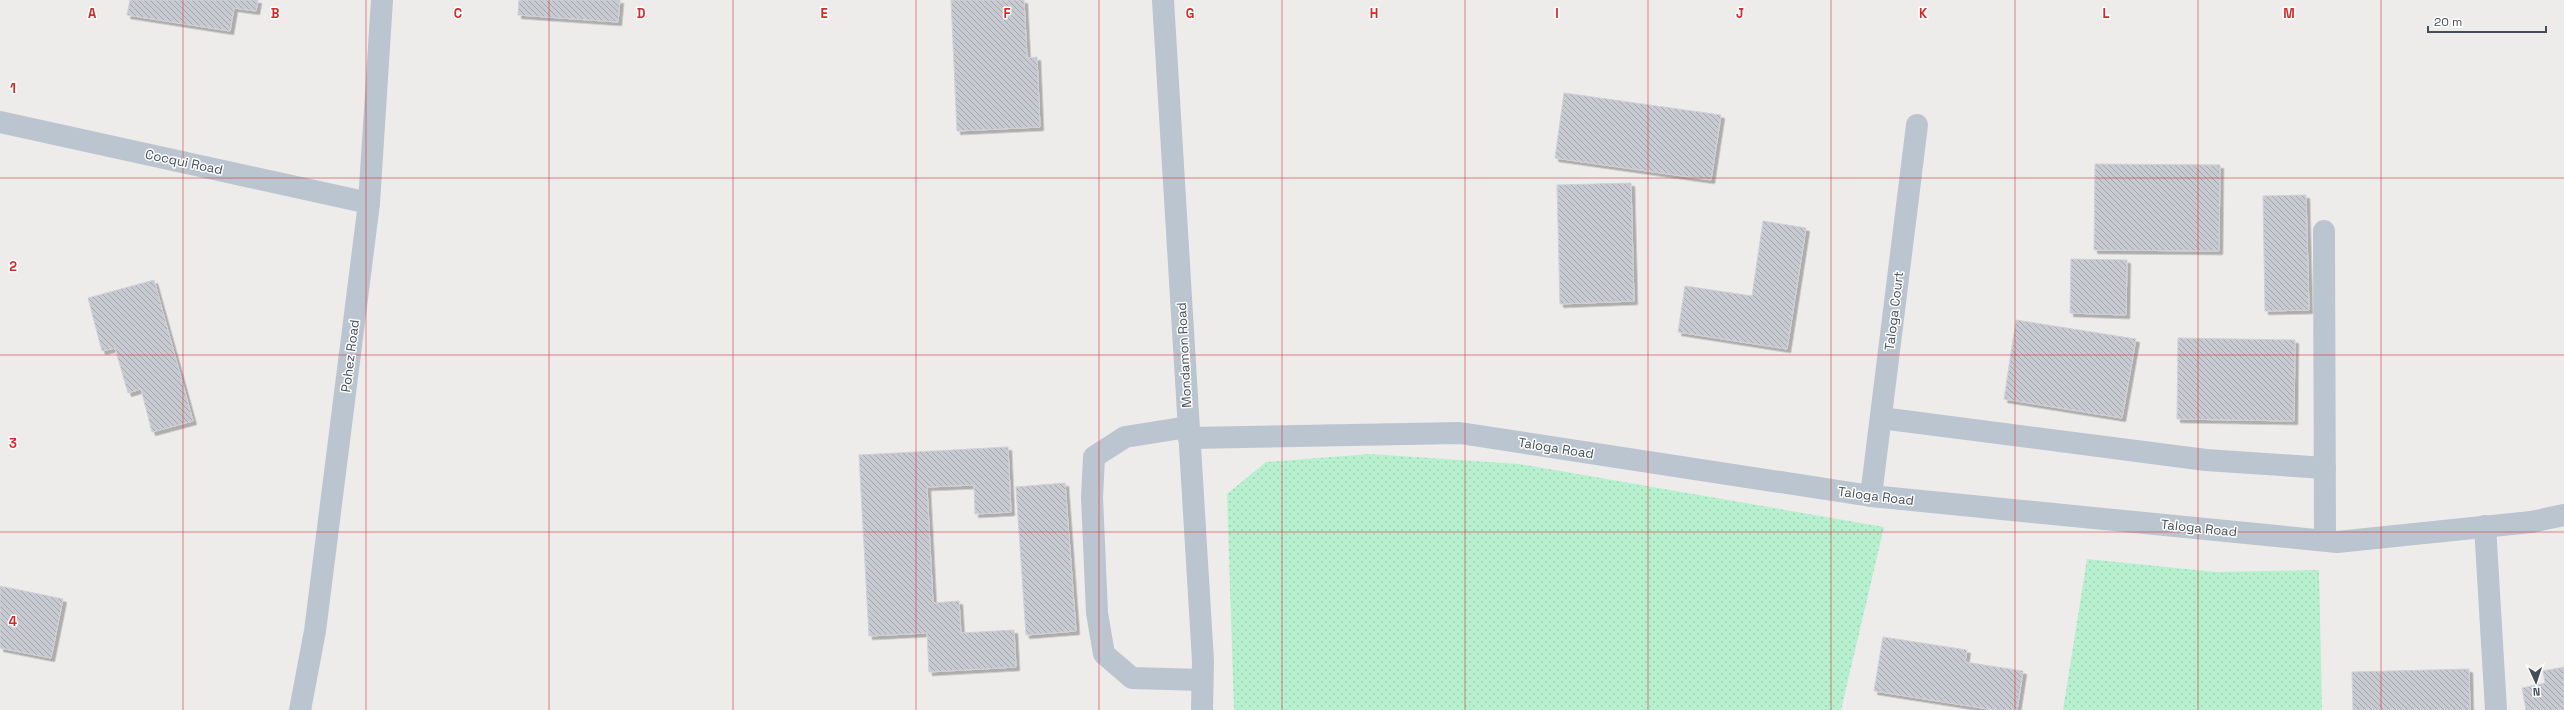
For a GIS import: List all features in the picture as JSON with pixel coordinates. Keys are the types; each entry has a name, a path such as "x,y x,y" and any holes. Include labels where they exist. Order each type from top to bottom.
{"street":[{"name":"Pohez Road","path":"300,710 316,631 369,203 382,0"},
{"name":"Mondamon Road","path":"1163,0 1189,432 1202,680 1202,710"},
{"name":"Cocqui Road","path":"0,122 369,203"},
{"name":"Taloga Court","path":"1871,496 1917,125"},
{"path":"2324,230 2325,540"},
{"path":"1881,418 2206,460 2325,468"},
{"name":"Taloga Road","path":"1202,680 1132,678 1104,654 1097,612 1092,497 1094,457 1125,437 1189,432 1460,433 1871,496 2337,542 2531,522 2564,515"},
{"path":"2485,526 2496,710"}],"green space":[{"path":"1370,454 1519,464 1884,527 1841,710 1234,710 1227,494 1266,462"},
{"path":"2087,559 2216,572 2319,570 2322,710 2063,710"}],"building":[{"path":"130,0 258,0 256,11 234,8 230,31 127,15"},
{"path":"519,0 620,0 618,22 518,15"},
{"path":"951,0 1024,0 1027,58 1037,57 1040,127 957,131"},
{"path":"1564,93 1721,115 1711,180 1555,158"},
{"path":"2095,164 2220,165 2219,251 2094,250"},
{"path":"1631,183 1634,301 1560,304 1557,185"},
{"path":"2306,195 2309,310 2265,311 2263,196"},
{"path":"1763,221 1806,228 1787,349 1678,332 1685,286 1752,296"},
{"path":"2071,259 2127,260 2126,315 2070,313"},
{"path":"154,280 193,421 152,432 141,389 128,393 115,348 102,351 88,298"},
{"path":"2016,320 2136,339 2122,418 2004,399"},
{"path":"2178,338 2295,340 2294,421 2177,419"},
{"path":"1008,447 1011,512 975,514 974,485 927,487 933,603 959,601 961,633 1014,630 1016,667 929,672 927,633 869,636 859,455"},
{"path":"1065,483 1076,631 1026,635 1016,487"},
{"path":"0,586 63,599 51,658 0,648"},
{"path":"1883,637 1967,650 1965,662 2023,671 2017,710 1995,710 1874,691"},
{"path":"2564,667 2564,710 2526,710 2522,688 2545,683 2543,671"},
{"path":"2469,669 2470,710 2353,710 2352,672"}]}
